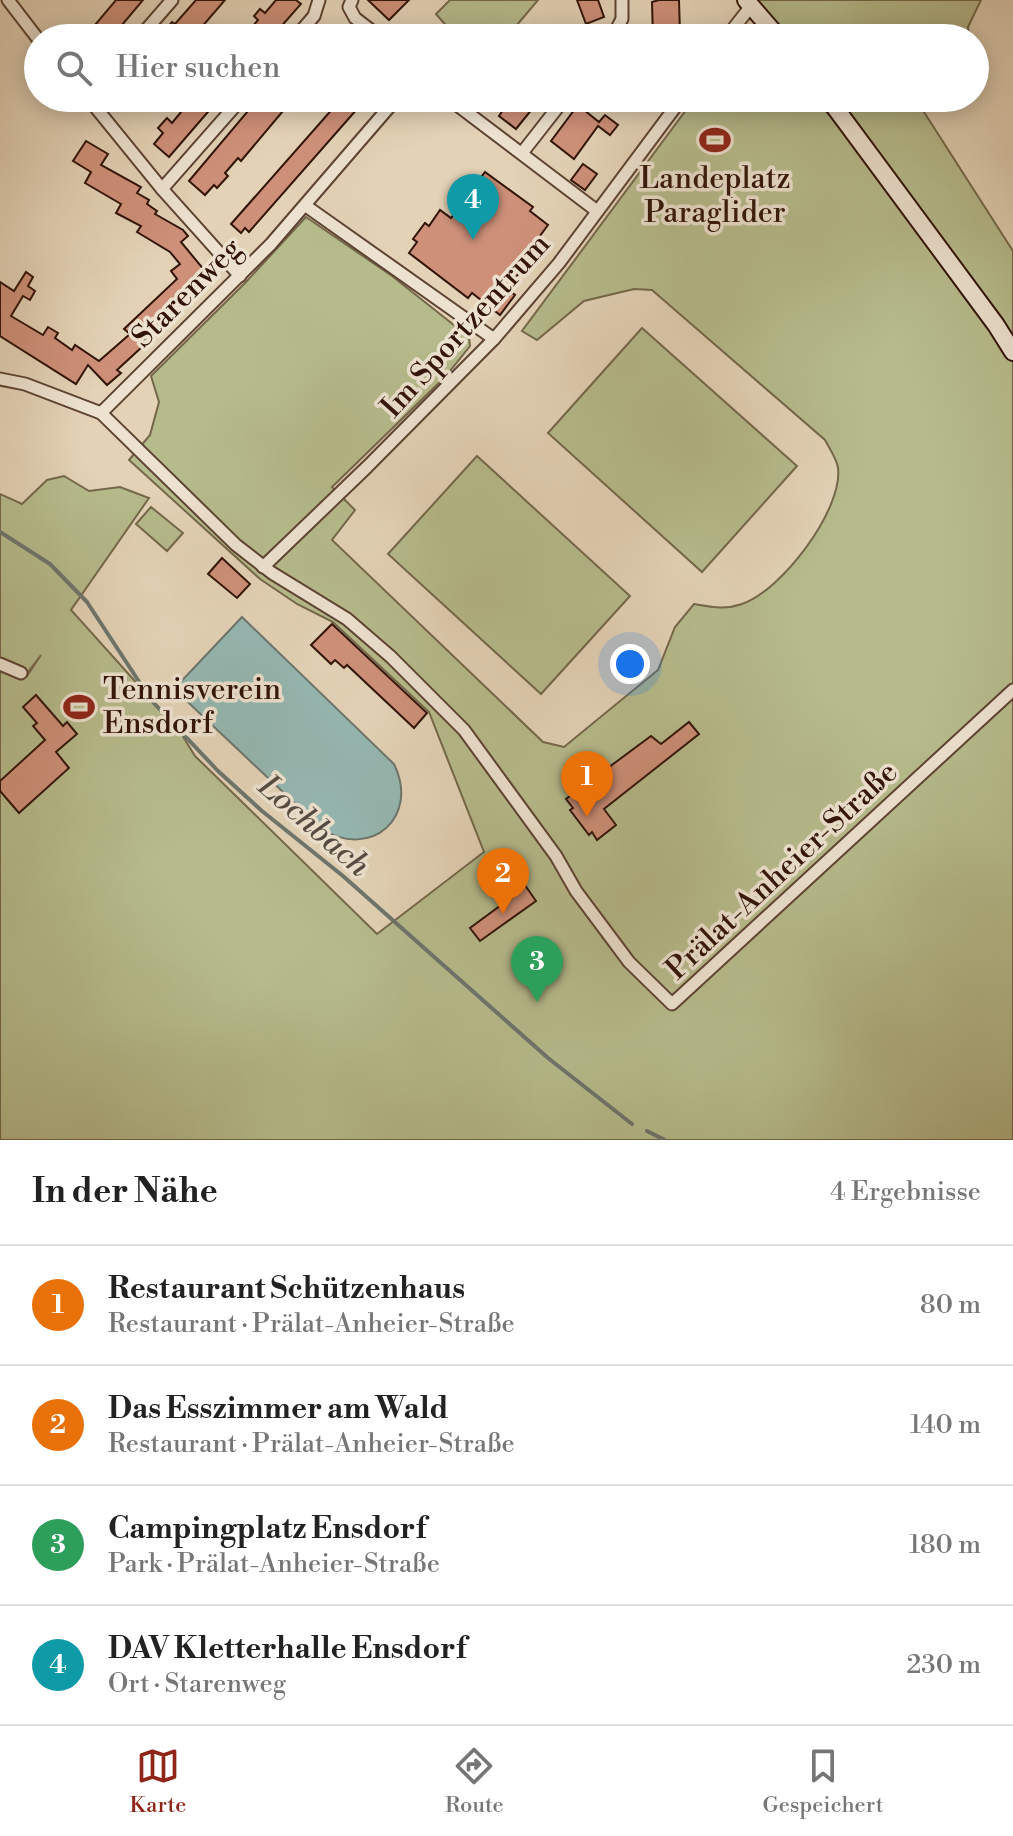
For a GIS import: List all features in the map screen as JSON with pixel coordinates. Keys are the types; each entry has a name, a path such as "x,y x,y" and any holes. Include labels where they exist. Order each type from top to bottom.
{"street":[{"path":"8,0 26,24"},
{"path":"151,24 172,0"},
{"path":"352,0 349,7 363,24"},
{"path":"619,24 622,0"},
{"path":"735,24 749,3 767,24"},
{"path":"304,24 318,4"},
{"path":"99,112 162,189 240,276"},
{"path":"162,189 230,112"},
{"name":"Starenweg","path":"101,413 240,276 306,206 385,112"},
{"path":"467,112 597,211"},
{"path":"522,153 554,112"},
{"name":"Im Sportzentrum","path":"263,567 378,457 528,302 671,112"},
{"path":"839,112 1013,352"},
{"path":"306,206 494,339"},
{"name":"Prälat-Anheier-Straße","path":"0,379 25,384 101,413 236,545 263,567 347,619 437,700 464,730 519,804 556,856 576,891 629,962 672,1004 1013,690"},
{"path":"0,664 21,673"}],"green space":[{"path":"450,0 538,0 518,24 445,24 436,14"},
{"path":"755,0 981,0 969,24 775,24"},
{"path":"685,112 827,112 832,118 840,112 924,112 1013,251 1013,1140 0,1140 0,668 27,676 41,655 28,672 0,660 0,494 22,504 47,480 64,476 89,491 120,487 149,498 71,610 179,730 195,756 377,934 484,852 429,712 333,622 297,604 260,579 129,460 150,435 159,402 151,376 306,217 392,276 469,337 470,346 446,376 332,487 355,510 332,540 543,742 564,747 658,670 675,627 694,604 736,606 758,596 791,566 820,526 831,505 838,468 825,440 652,290 634,289 584,301 537,340 522,331"},
{"path":"642,328 797,466 702,572 548,433"},
{"path":"477,456 630,596 541,694 388,554"},
{"path":"151,507 183,533 167,551 136,524"}],"water":[{"path":"242,617 394,764 401,801 396,816 386,828 373,836 358,839 340,837 322,829 174,689"}],"building":[{"path":"116,0 143,0 123,24 96,24"},
{"path":"196,0 225,0 204,24 175,24"},
{"path":"276,0 296,0 301,4 283,24 255,24 258,20 254,16 260,9 265,13"},
{"path":"368,0 409,0 389,20"},
{"path":"577,0 598,0 604,17 586,24"},
{"path":"679,0 680,24 653,24 652,2"},
{"path":"181,112 208,112 169,157 154,144 163,133 158,128 167,118 172,123"},
{"path":"247,112 282,112 241,161 238,158 225,173 228,176 217,188 214,185 205,195 189,181"},
{"path":"330,112 354,112 249,232 245,228 241,233 231,224"},
{"path":"502,112 530,112 516,129 499,116"},
{"path":"573,112 587,112 599,122 605,115 618,125 610,135 598,126 574,159 551,141"},
{"path":"86,141 108,154 101,165 141,187 137,193 149,200 147,204 157,211 155,214 183,230 188,236 181,242 210,277 171,308 175,312 139,344 142,347 117,370 121,373 107,385 88,365 76,384 0,336 0,282 14,291 26,272 33,277 28,286 35,291 30,300 23,296 11,316 43,335 48,327 58,333 55,338 72,350 75,345 99,361 130,334 124,329 177,279 171,271 180,264 170,252 137,232 141,226 116,213 121,204 85,183 91,172 73,161"},
{"path":"583,164 597,174 585,190 571,180"},
{"path":"485,172 533,207 530,211 548,225 537,240 541,244 507,289 515,295 500,315 472,293 468,298 409,253 417,242 413,239 425,223 429,226 440,210 451,218"},
{"path":"222,558 250,584 237,598 208,574"},
{"path":"332,624 427,713 414,728 347,665 344,668 335,660 331,664 311,645"},
{"path":"36,695 63,726 67,722 77,734 56,752 69,768 19,813 0,791 0,781 45,740 33,726 37,723 23,707"},
{"path":"689,722 699,734 604,809 616,825 597,840 592,832 589,835 570,810 573,808 566,799 651,736 661,744"},
{"path":"520,878 536,901 480,941 470,928 516,894 510,885"}],"waterway":[{"name":"Lochbach","path":"0,532 50,564 87,602 151,700 218,771 343,876 548,1058 632,1124"},
{"name":"Lochbach","path":"647,1131 665,1140"}],"place":[{"name":"Landeplatz Paraglider","path":"715,140"},
{"name":"DAV Kletterhalle Ensdorf","path":"473,240"},
{"name":"Tennisverein Ensdorf","path":"79,707"},
{"name":"Restaurant Schützenhaus","path":"587,817"},
{"name":"Das Esszimmer am Wald","path":"503,914"},
{"name":"Campingplatz Ensdorf","path":"537,1002"}]}
